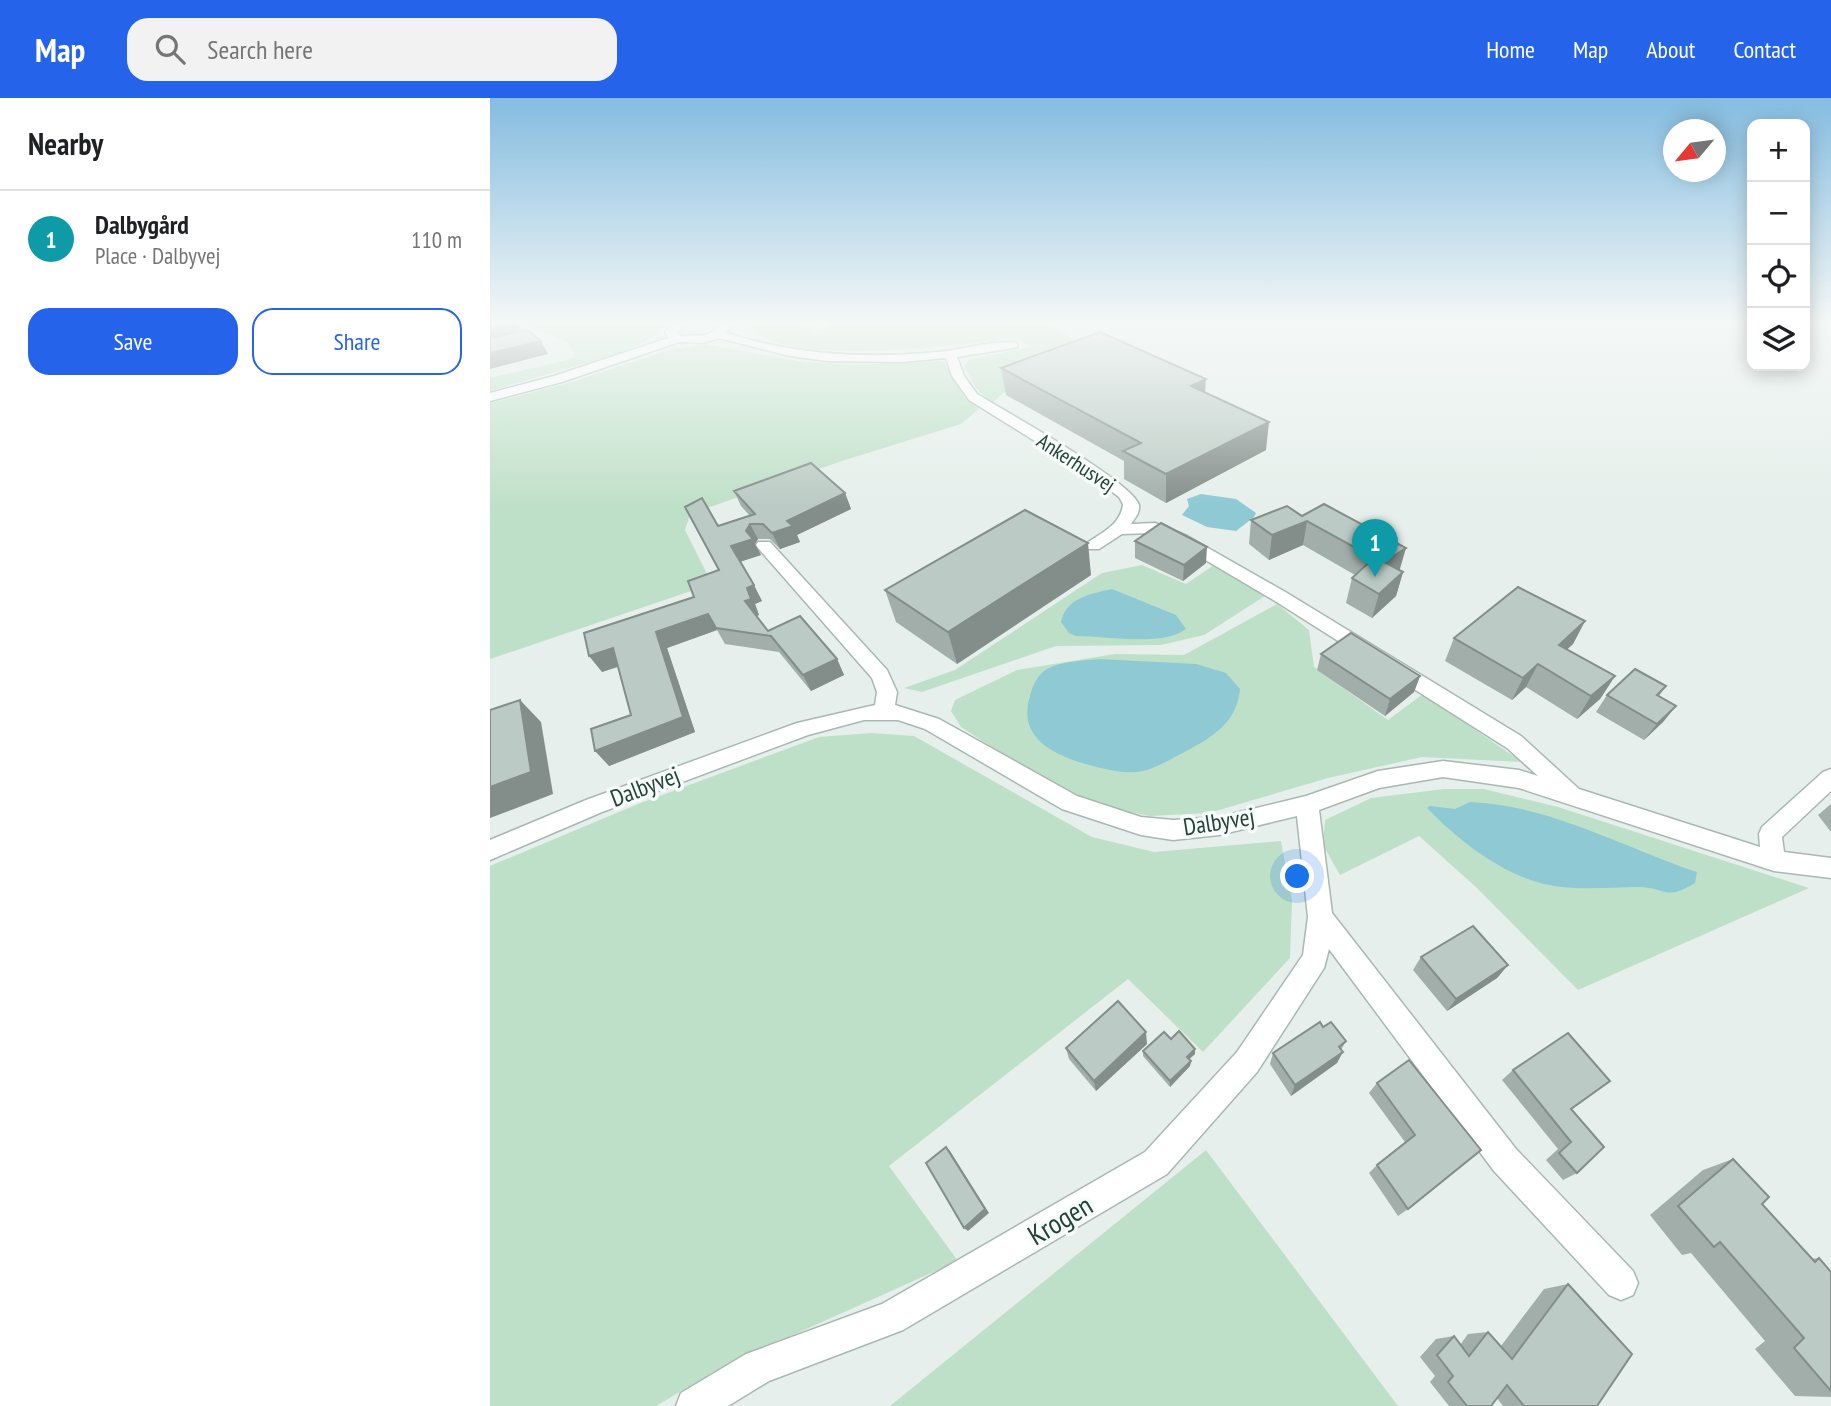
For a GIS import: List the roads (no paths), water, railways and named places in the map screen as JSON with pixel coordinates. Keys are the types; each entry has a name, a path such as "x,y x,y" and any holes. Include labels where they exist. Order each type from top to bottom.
{"street":[{"path":"490,397 539,384"},
{"name":"Ankerhusvej","path":"964,384 973,397 1096,473 1124,494 1131,504 1130,515 1118,528 1093,546"},
{"name":"Dalbyvej","path":"1118,528 1155,528 1181,539 1282,597 1514,742 1572,794"},
{"path":"764,545 880,676 887,692 884,712"},
{"name":"Dalbyvej","path":"490,850 594,806 804,728 864,713 884,712 899,713 932,724 1070,803 1141,825 1173,830 1219,826 1307,805 1378,780 1443,769 1519,779 1774,861 1831,867"},
{"path":"1774,861 1770,834 1831,778"},
{"name":"Krogen","path":"694,1406 759,1367 891,1318 1156,1163 1247,1062 1315,959 1320,918 1307,805"},
{"path":"1320,918 1505,1160 1622,1283"}],"water":[{"path":"1201,494 1236,499 1256,513 1236,531 1207,527 1182,515 1189,506 1187,499"},
{"path":"1112,589 1176,615 1186,629 1163,638 1149,639 1076,636 1069,633 1061,622 1068,607 1080,598"},
{"path":"1099,659 1196,664 1226,673 1240,689 1238,700 1230,717 1218,731 1156,767 1127,772 1072,760 1058,754 1036,737 1027,712 1030,696 1038,677 1053,666"},
{"path":"1470,802 1528,811 1585,829 1697,872 1695,883 1671,893 1639,887 1562,887 1522,877 1478,852 1427,808 1430,806 1455,809"}],"place":[{"name":"Dalbygård","path":"1375,577"}]}
